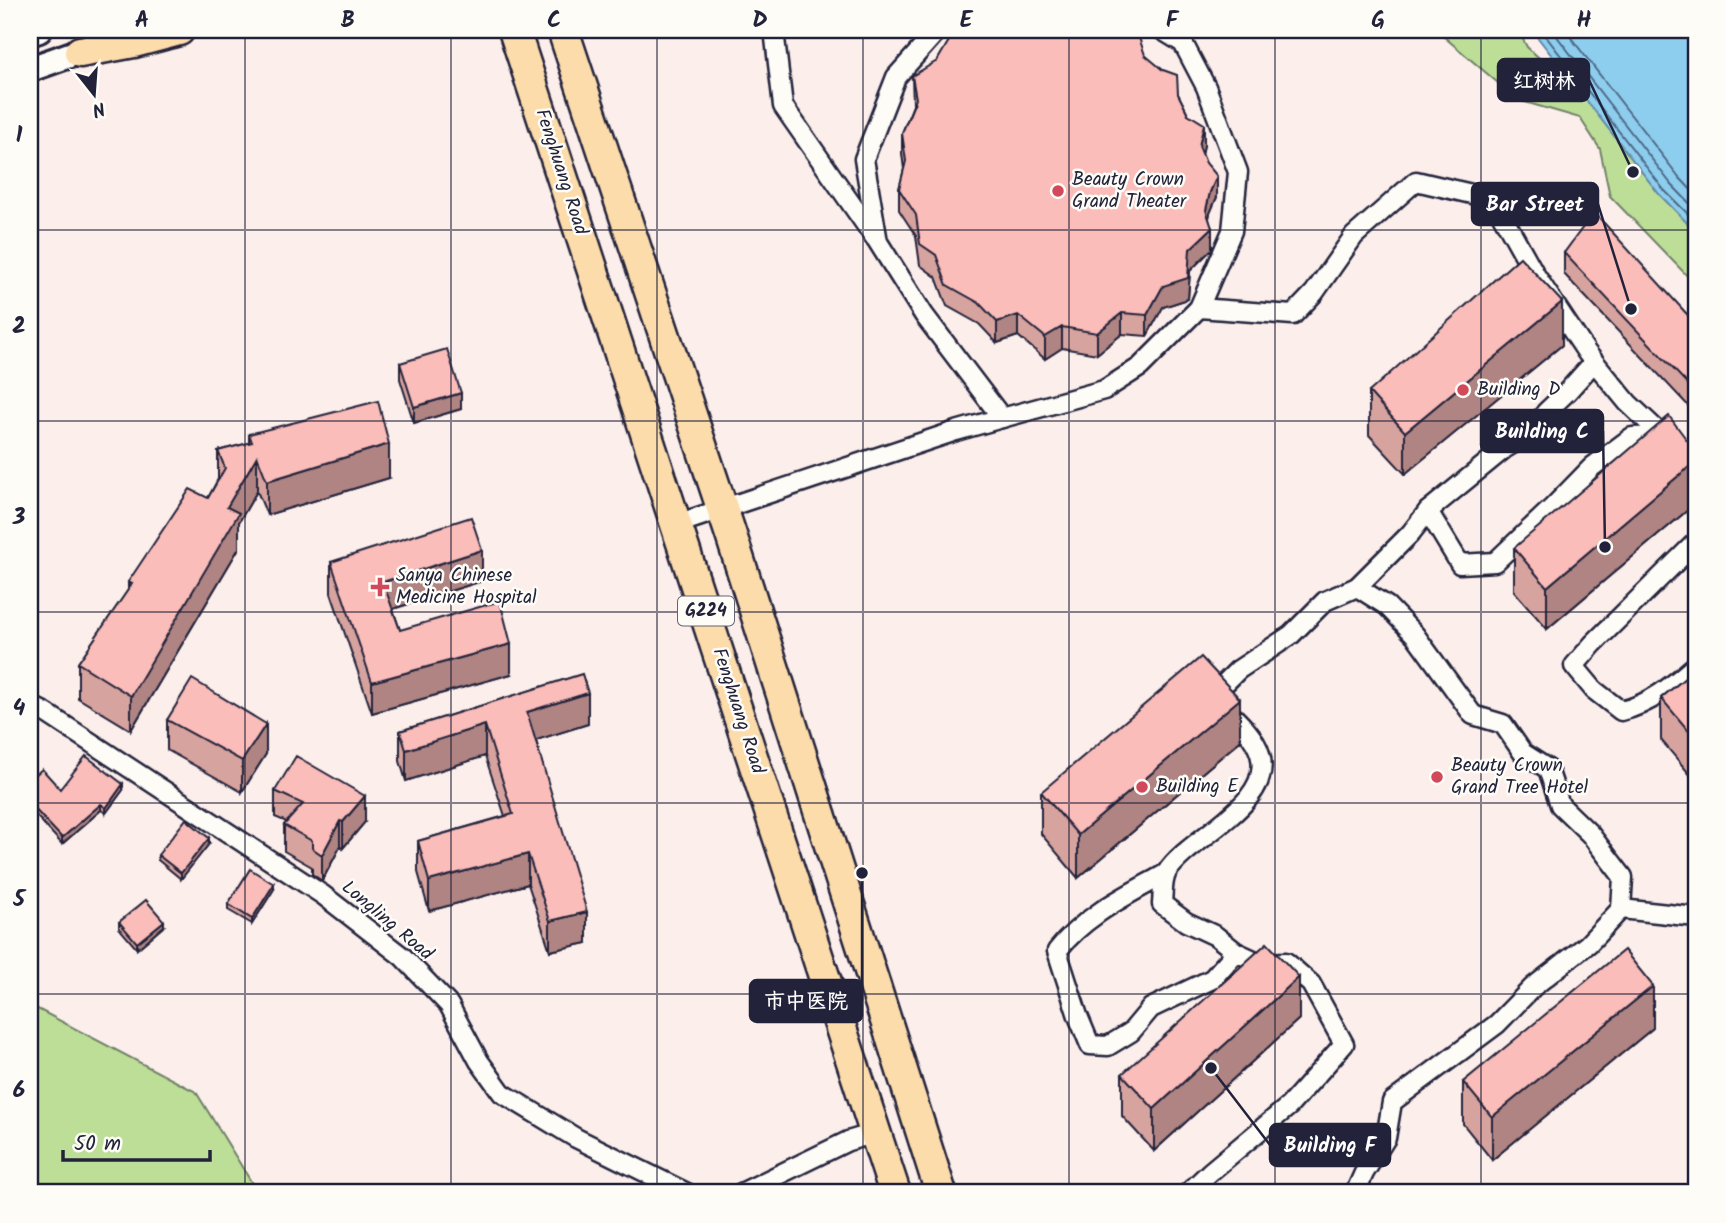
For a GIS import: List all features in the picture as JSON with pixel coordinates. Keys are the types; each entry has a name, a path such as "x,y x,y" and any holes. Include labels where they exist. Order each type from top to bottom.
{"highway":[{"path":"80,52 179,30"},
{"path":"494,30 513,57 540,111"},
{"name":"Fenghuang Road","path":"514,30 895,1193"},
{"name":"G224","path":"563,30 722,508 942,1193"}],"main road":[{"path":"30,33 39,30"},
{"path":"30,69 139,30"}],"street":[{"path":"774,30 783,106 878,242 924,315 1002,418"},
{"path":"878,242 864,159 896,77 938,30"},
{"path":"677,524 956,431 1104,390 1140,367 1199,308 1232,231 1238,172 1206,87 1183,43 1162,30"},
{"path":"1199,308 1293,315 1314,293 1354,236 1416,181 1493,199 1564,322 1594,362 1628,403 1696,467"},
{"path":"1237,952 1212,979 1151,1008 1131,1032 1108,1046 1090,1045 1057,951 1068,937 1106,906 1165,874 1189,850 1229,818 1259,783 1261,756 1251,736 1212,696 1238,670 1291,635 1325,601 1357,587 1410,534 1428,511 1504,449 1532,432 1546,412 1594,362"},
{"path":"1428,511 1460,564 1495,562 1602,460 1632,437 1665,436"},
{"path":"1696,542 1574,666 1594,690 1621,711 1636,708 1665,692 1696,665"},
{"path":"1355,1193 1386,1138 1392,1102 1497,1024 1533,987 1588,944 1621,909 1623,877 1590,834 1560,805 1548,769 1523,753 1503,724 1473,715 1415,635 1387,606 1357,587"},
{"name":"Longling Road","path":"30,705 323,895 403,957 449,1005 479,1061 502,1093 576,1139 687,1193"},
{"path":"1165,874 1162,904 1186,922 1216,936 1237,952 1260,963 1286,962 1311,984 1344,1044 1289,1106 1188,1193"},
{"path":"1621,909 1696,917"},
{"path":"741,1193 848,1141 875,1133"}],"green space":[{"path":"1436,30 1518,30 1527,47 1635,144 1696,213 1696,285 1610,196 1600,149 1580,118 1518,100"},
{"path":"30,1005 196,1092 258,1193 30,1193"}],"water":[{"path":"1532,30 1696,30 1696,232 1659,194"}],"building":[{"name":"Beauty Crown Grand Theater","path":"953,30 1137,32 1145,55 1163,70 1177,75 1178,94 1188,114 1204,124 1199,146 1206,163 1217,176 1206,210 1212,228 1190,249 1188,278 1163,286 1147,315 1122,313 1097,333 1062,327 1045,337 1018,315 997,322 979,303 947,285 936,255 920,244 916,215 899,189 906,161 902,133 916,99 912,76 937,61"},
{"path":"1594,212 1696,324 1696,393 1564,253"},
{"path":"1520,257 1562,302 1405,432 1369,392"},
{"path":"447,349 461,393 414,407 400,363"},
{"path":"378,401 389,444 267,481 257,456 227,507 239,513 131,696 78,663 132,584 128,582 190,489 208,498 225,468 218,451 252,442 249,434"},
{"path":"1669,416 1696,452 1696,461 1547,587 1514,548"},
{"path":"471,517 482,550 383,582 400,630 500,601 511,644 372,682 331,562"},
{"path":"1201,657 1240,699 1078,835 1041,792"},
{"path":"1696,669 1696,731 1692,735 1661,698"},
{"path":"582,674 588,693 527,712 587,912 550,921 528,854 429,881 418,841 513,814 485,725 406,750 400,731"},
{"path":"192,679 266,724 242,761 167,720"},
{"path":"86,756 123,784 106,808 101,804 62,838 30,804 30,774 33,777 42,769 60,789"},
{"path":"296,756 365,796 343,822 340,821 322,855 312,848 312,841 284,825 303,804 275,791"},
{"path":"186,819 209,838 181,873 158,855"},
{"path":"250,869 274,884 252,919 228,904"},
{"path":"146,900 164,921 137,943 119,922"},
{"path":"1267,943 1299,977 1154,1109 1122,1074"},
{"path":"1624,950 1653,986 1492,1117 1463,1082"}],"place":[{"name":"红树林","path":"1633,172"},
{"name":"Beauty Crown Grand Theater","path":"1058,191"},
{"name":"Bar Street","path":"1631,309"},
{"name":"Building D","path":"1463,390"},
{"name":"Building C","path":"1605,547"},
{"name":"Sanya Chinese Medicine Hospital","path":"380,587"},
{"name":"Beauty Crown Grand Tree Hotel","path":"1437,777"},
{"name":"Building E","path":"1142,787"},
{"name":"市中医院","path":"862,873"},
{"name":"Building F","path":"1211,1068"}]}
